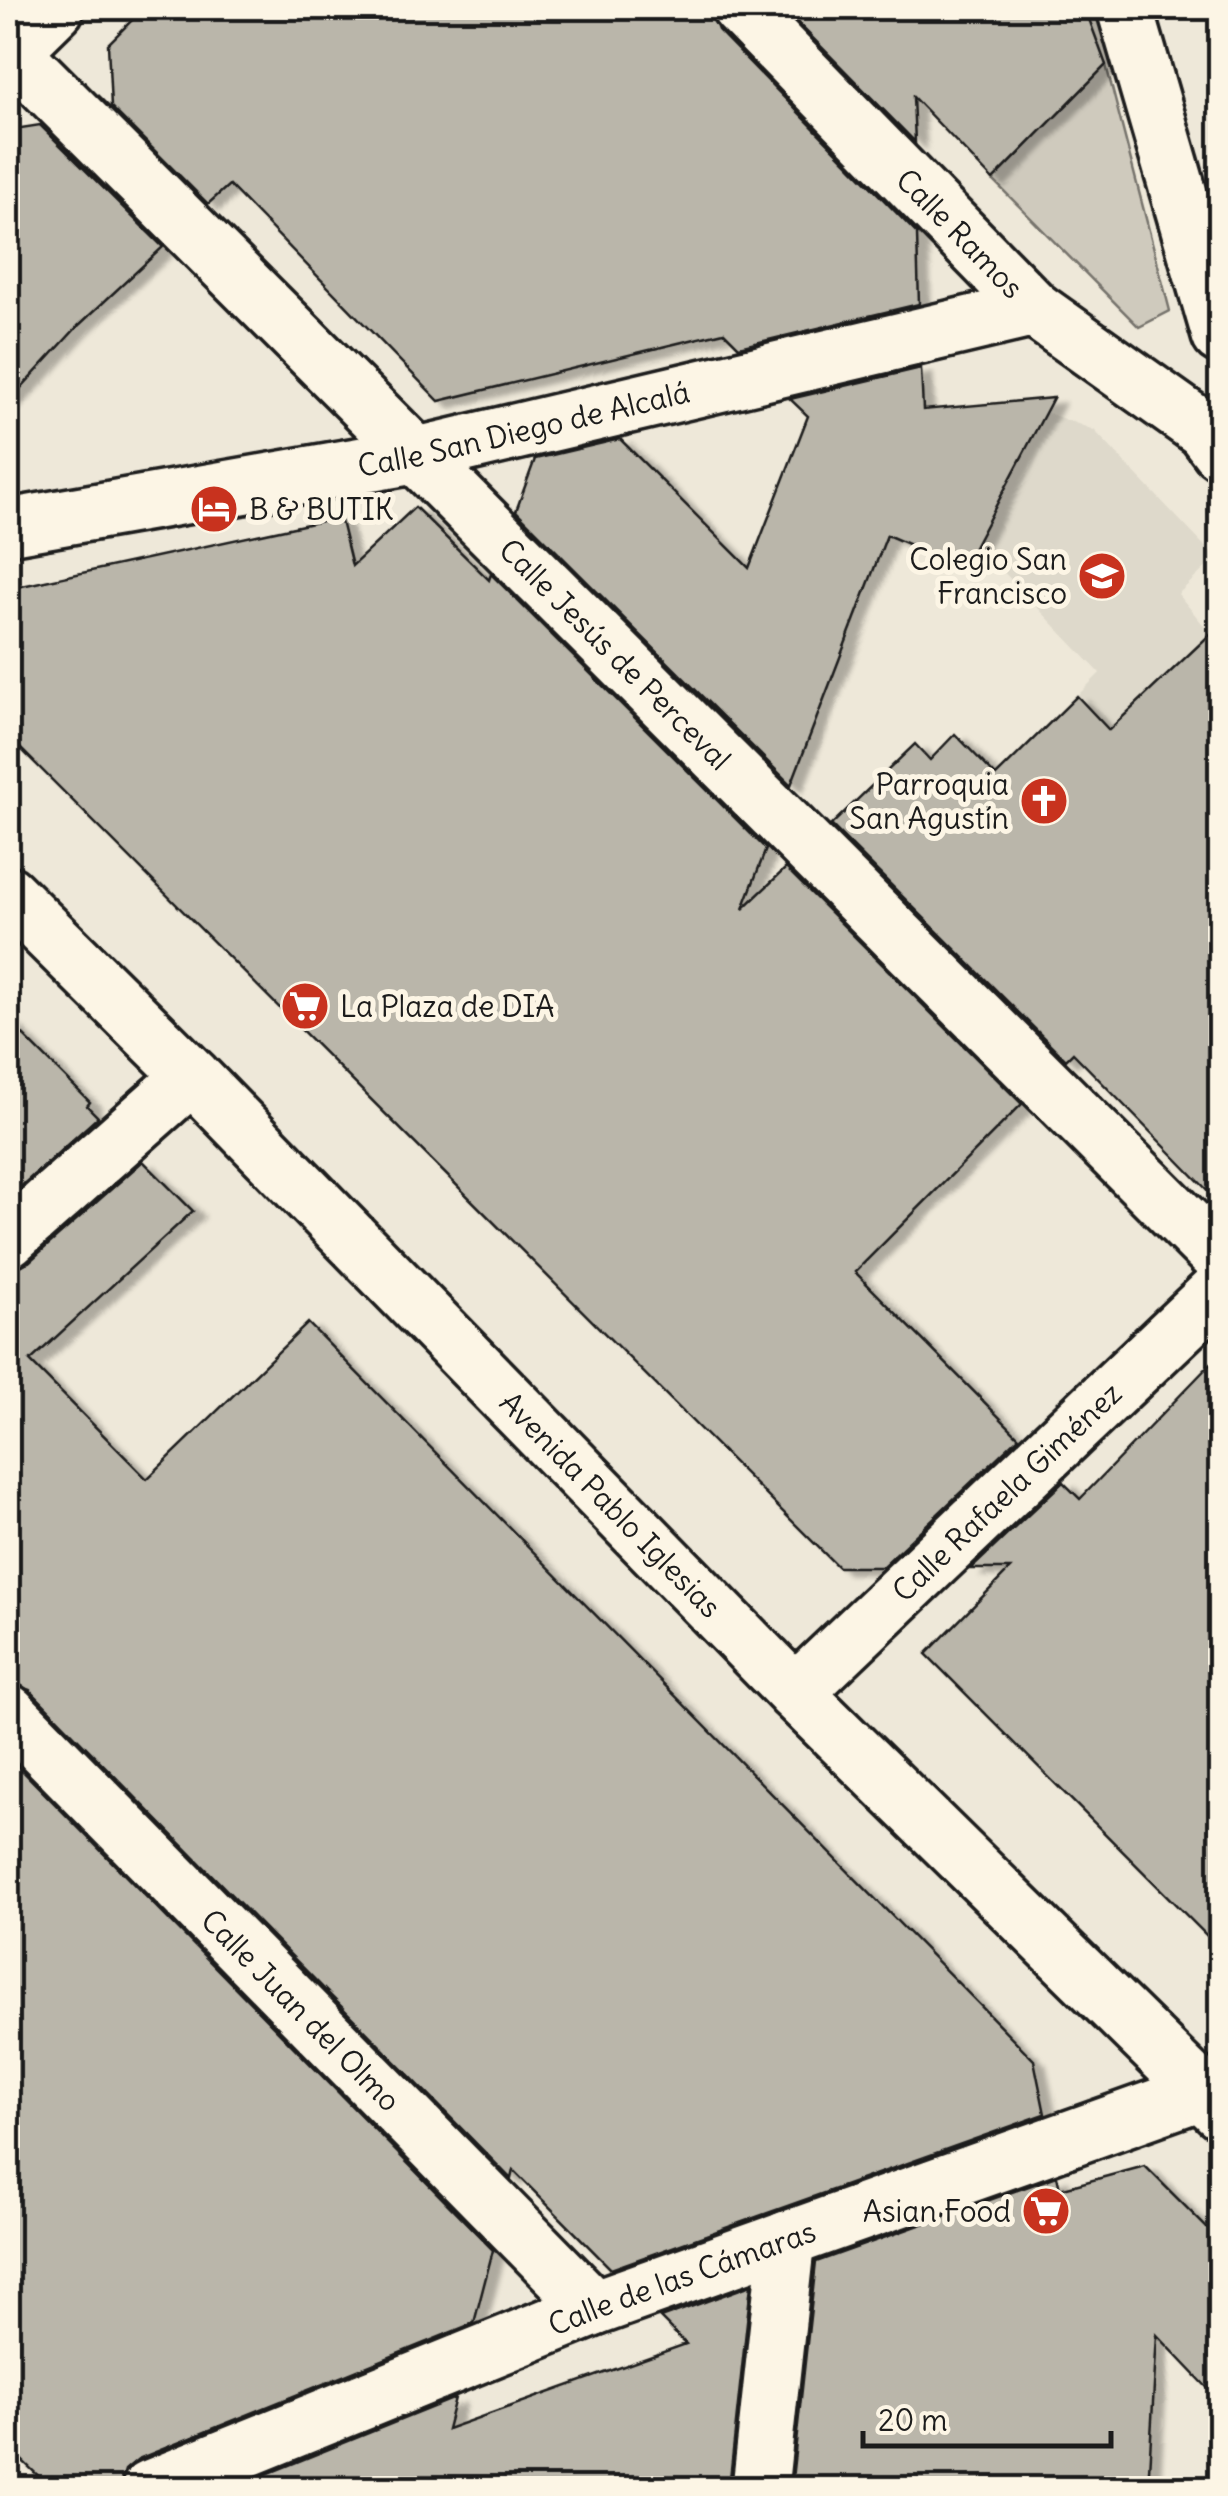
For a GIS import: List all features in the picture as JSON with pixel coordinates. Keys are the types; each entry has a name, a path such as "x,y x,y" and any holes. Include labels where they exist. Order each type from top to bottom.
{"street":[{"path":"9,52 56,8"},
{"name":"Calle Ramos","path":"740,8 1034,309 1215,433"},
{"path":"1125,8 1220,336"},
{"name":"Calle Jesús de Perceval","path":"9,52 1220,1258"},
{"name":"Calle San Diego de Alcalá","path":"8,527 414,456 1034,309"},
{"name":"Avenida Pablo Iglesias","path":"8,894 192,1076 796,1694 1214,2096"},
{"path":"8,1240 192,1076"},
{"name":"Calle Rafaela Giménez","path":"796,1694 1220,1288"},
{"name":"Calle Juan del Olmo","path":"8,1712 594,2308"},
{"name":"Calle de las Cámaras","path":"150,2488 594,2308 1214,2096"},
{"path":"760,2488 787,2240"}],"shaded area":[{"path":"1106,65 1170,311 1139,327 993,180"},
{"name":"Colegio San Francisco","path":"1045,412 1094,430 1216,558 1178,594 1211,634 1109,730 1077,696 1100,673 976,543"}],"building":[{"path":"144,8 710,8 718,30 917,234 919,304 739,347 724,332 439,401 229,185 208,204 111,107 108,44"},
{"path":"783,8 1085,8 1106,65 993,180 913,97 915,142"},
{"path":"40,125 163,247 78,326 8,402 8,130"},
{"path":"921,368 923,410 1053,398 963,568 887,535 791,785 516,511 535,459 620,439 749,568 808,416 790,399"},
{"path":"415,507 489,580 491,574 766,849 743,909 786,868 1022,1104 855,1272 1019,1437 882,1567 838,1567 8,736 8,589 340,517 352,566"},
{"name":"Parroquia San Agustín","path":"1220,625 1220,1203 1073,1053 1066,1060 831,825 915,744 930,760 955,734 996,776 1077,696 1109,730"},
{"path":"8,1020 90,1102 87,1106 98,1117 8,1198"},
{"path":"143,1161 193,1211 30,1361 147,1479 308,1323 1034,2060 1045,2114 611,2269 513,2170 511,2179 30,1690 8,1682 8,1269 29,1262"},
{"path":"1220,1354 1220,1949 926,1654 1010,1569 971,1569 1063,1482 1080,1499"},
{"path":"8,1756 493,2250 474,2323 138,2459 125,2470 120,2488 51,2488 8,2447"},
{"path":"1145,2166 1220,2241 1220,2401 1157,2335 1148,2488 791,2488 816,2262 1057,2176 1060,2189"},
{"path":"751,2285 729,2488 232,2488 455,2398 447,2429 686,2344 660,2318"}],"place":[{"name":"B & BUTIK","path":"214,509"},
{"name":"Colegio San Francisco","path":"1102,576"},
{"name":"Parroquia San Agustín","path":"1044,801"},
{"name":"La Plaza de DIA","path":"305,1006"},
{"name":"Asian Food","path":"1046,2211"}]}
